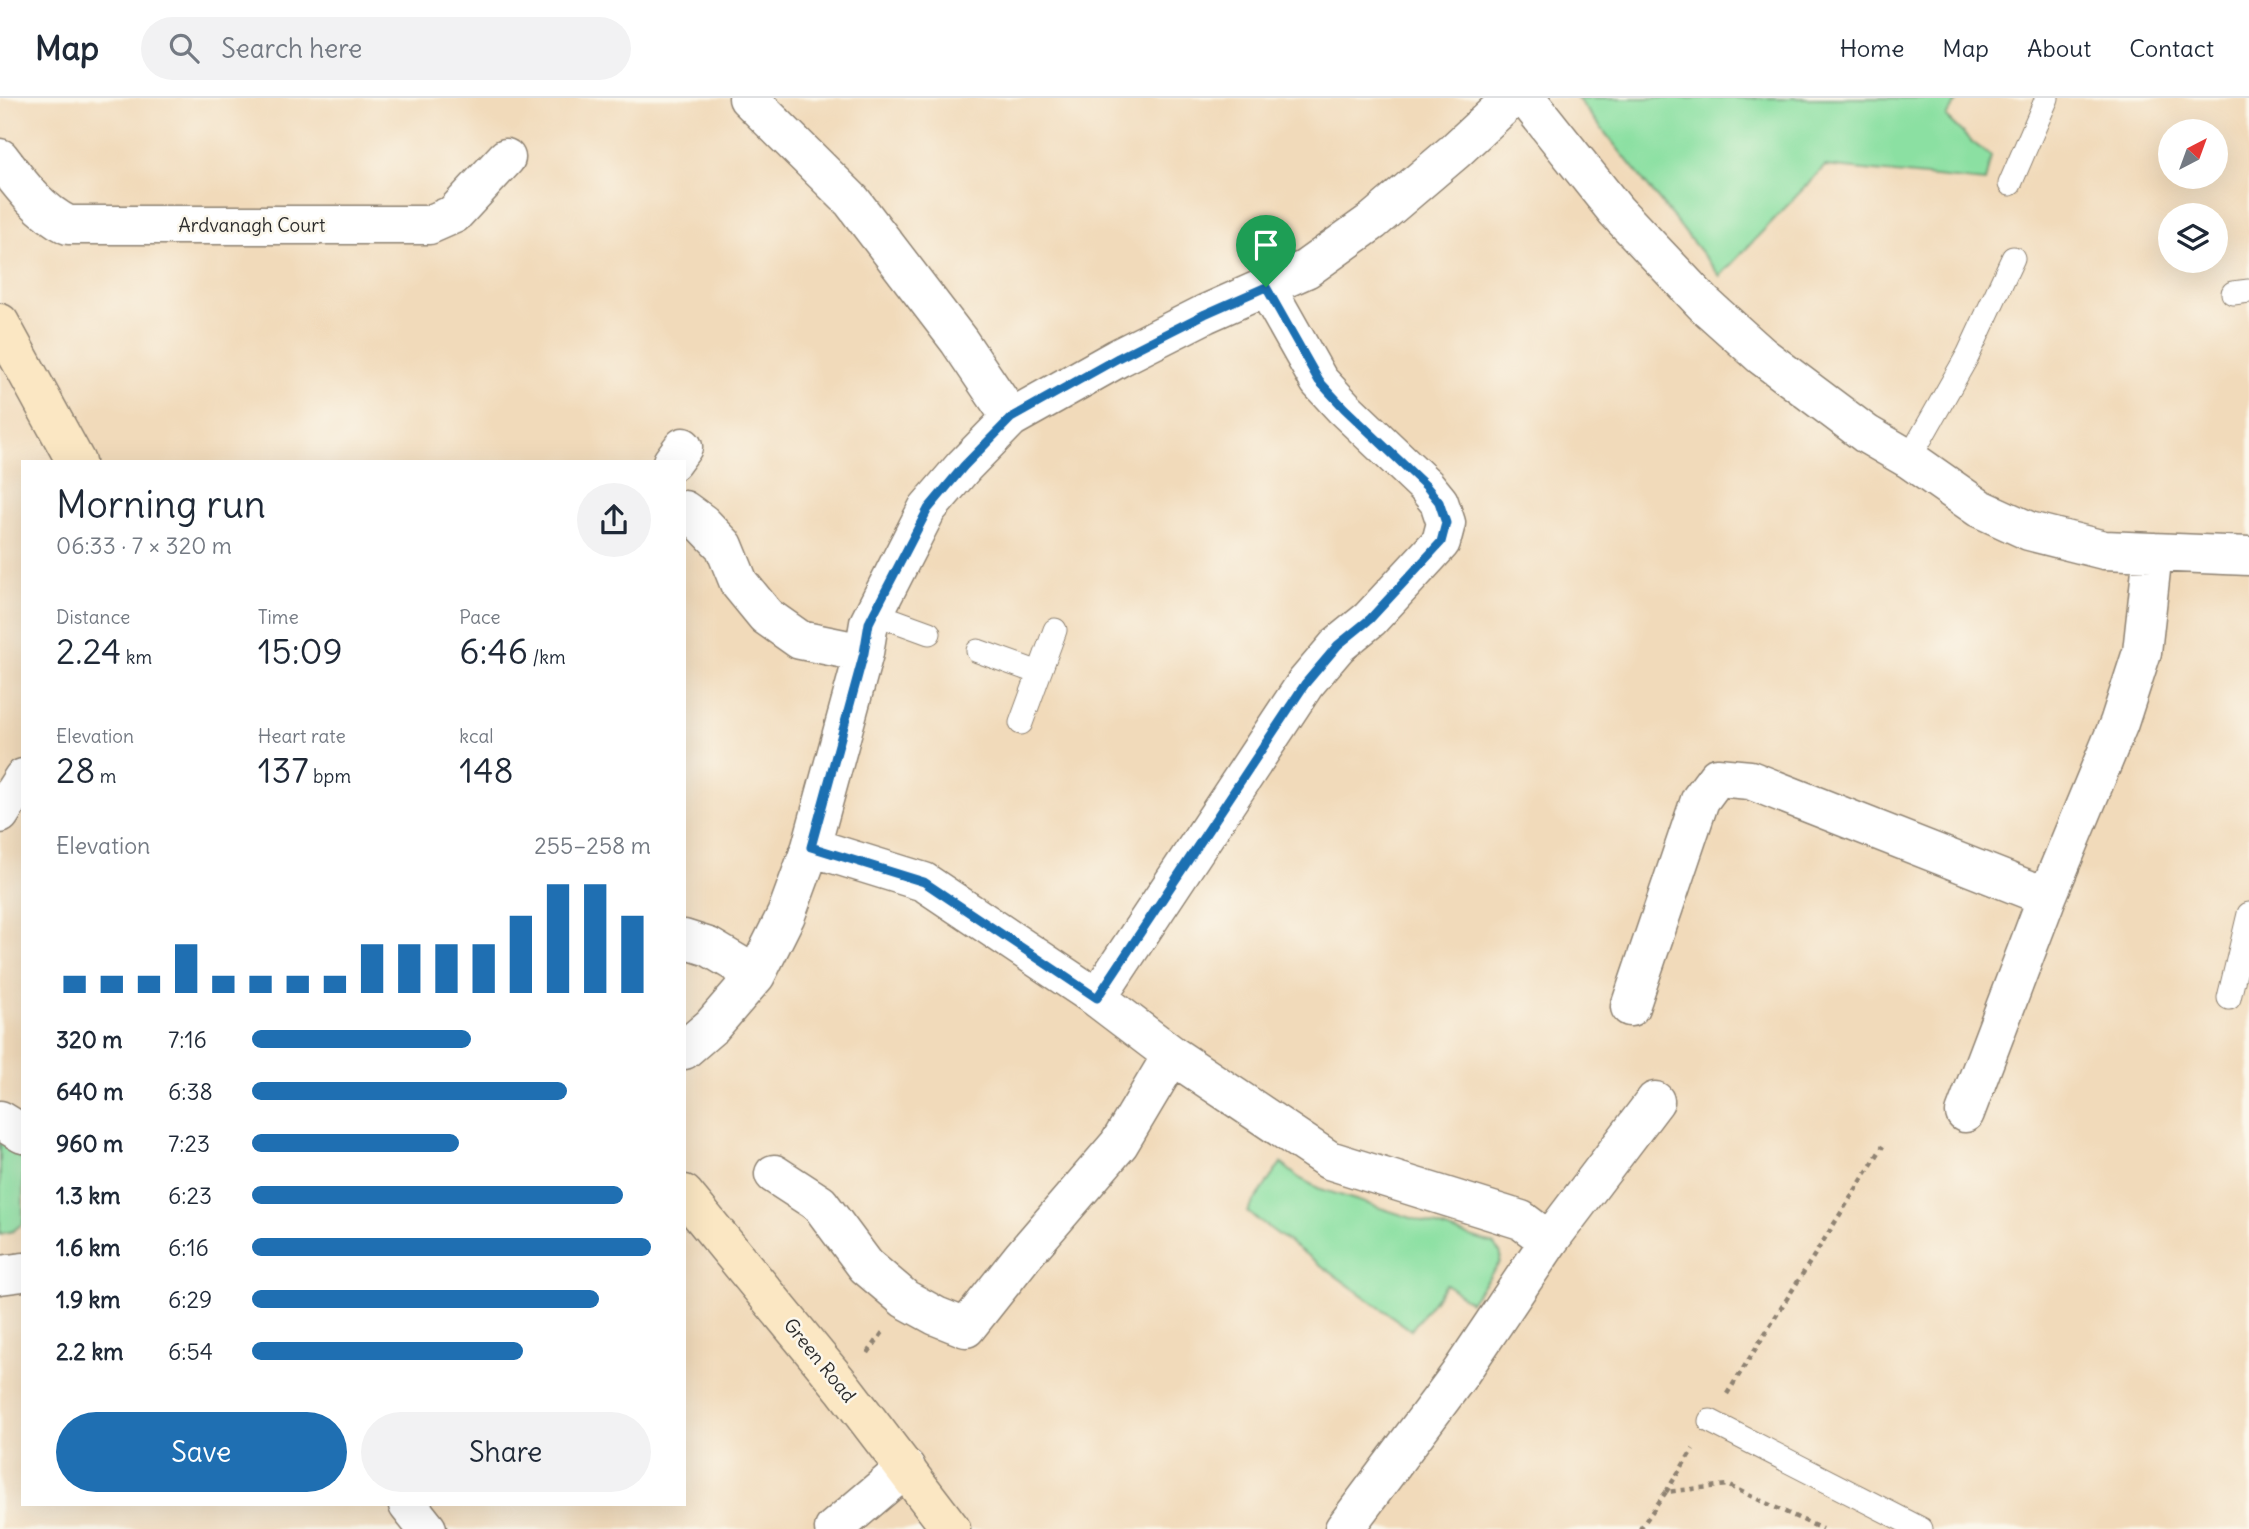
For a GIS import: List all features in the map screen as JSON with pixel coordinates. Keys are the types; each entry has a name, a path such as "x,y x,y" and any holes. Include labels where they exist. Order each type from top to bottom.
{"street":[{"path":"748,98 852,201 959,341 1011,418"},
{"path":"686,1048 712,1026 757,975 786,915 811,847 864,653 869,623 928,509 964,466 1011,418 1118,358 1205,314 1306,269 1373,221 1512,98"},
{"path":"1526,98 1616,211 1704,304 1762,356 1866,434 1909,459 1979,508 2029,531 2104,550 2249,556"},
{"name":"Ardvanagh Court","path":"0,158 31,198 52,218 68,225 429,225 454,214 506,158"},
{"path":"1097,998 1305,684 1338,645 1370,619 1441,542 1446,523 1439,502 1426,486 1319,381 1266,287"},
{"path":"0,323 75,460"},
{"path":"686,511 702,523 724,546 739,583 766,616 800,640 864,653"},
{"path":"1965,1113 2047,897 2119,723 2142,652 2153,552"},
{"path":"1630,1007 1700,800 1717,777 1749,780 2047,897"},
{"path":"811,847 924,882 1097,998 1172,1055 1329,1160 1521,1220 1549,1241"},
{"path":"686,940 709,947 757,975"},
{"path":"774,1174 820,1204 866,1266 905,1299 966,1328 1119,1143 1172,1055"},
{"path":"1344,1529 1459,1375 1549,1241 1655,1101"},
{"path":"0,1120 21,1133"},
{"name":"Green Road","path":"686,1196 844,1389 951,1529"},
{"path":"0,1275 21,1272"},
{"path":"835,1529 906,1468"},
{"path":"409,1506 427,1529"}],"lane":[{"path":"2010,184 2047,98"},
{"path":"1909,459 1968,355 2012,258"},
{"path":"874,613 929,633"},
{"path":"1021,723 1055,630"},
{"path":"978,650 1039,673"},
{"path":"2230,998 2249,914"},
{"path":"1710,1421 1920,1529"}],"path":[{"path":"1640,1529 1883,1146"},
{"path":"844,1389 905,1299"},
{"path":"1665,1492 1727,1485 1822,1529"}],"green space":[{"path":"1577,98 1959,98 1946,117 1991,156 1985,182 1825,166 1720,276"},
{"path":"0,1138 21,1159 21,1225 13,1231 0,1234"},
{"path":"1281,1163 1299,1178 1318,1188 1493,1244 1501,1254 1500,1262 1470,1302 1446,1284 1411,1330 1247,1212"}],"route":[{"path":"1266,287 1319,381 1426,486 1439,502 1446,523 1441,542 1370,619 1338,645 1305,684 1097,998 924,882 811,847 864,653 869,623 928,509 964,466 1011,418 1118,358 1266,287"}]}
